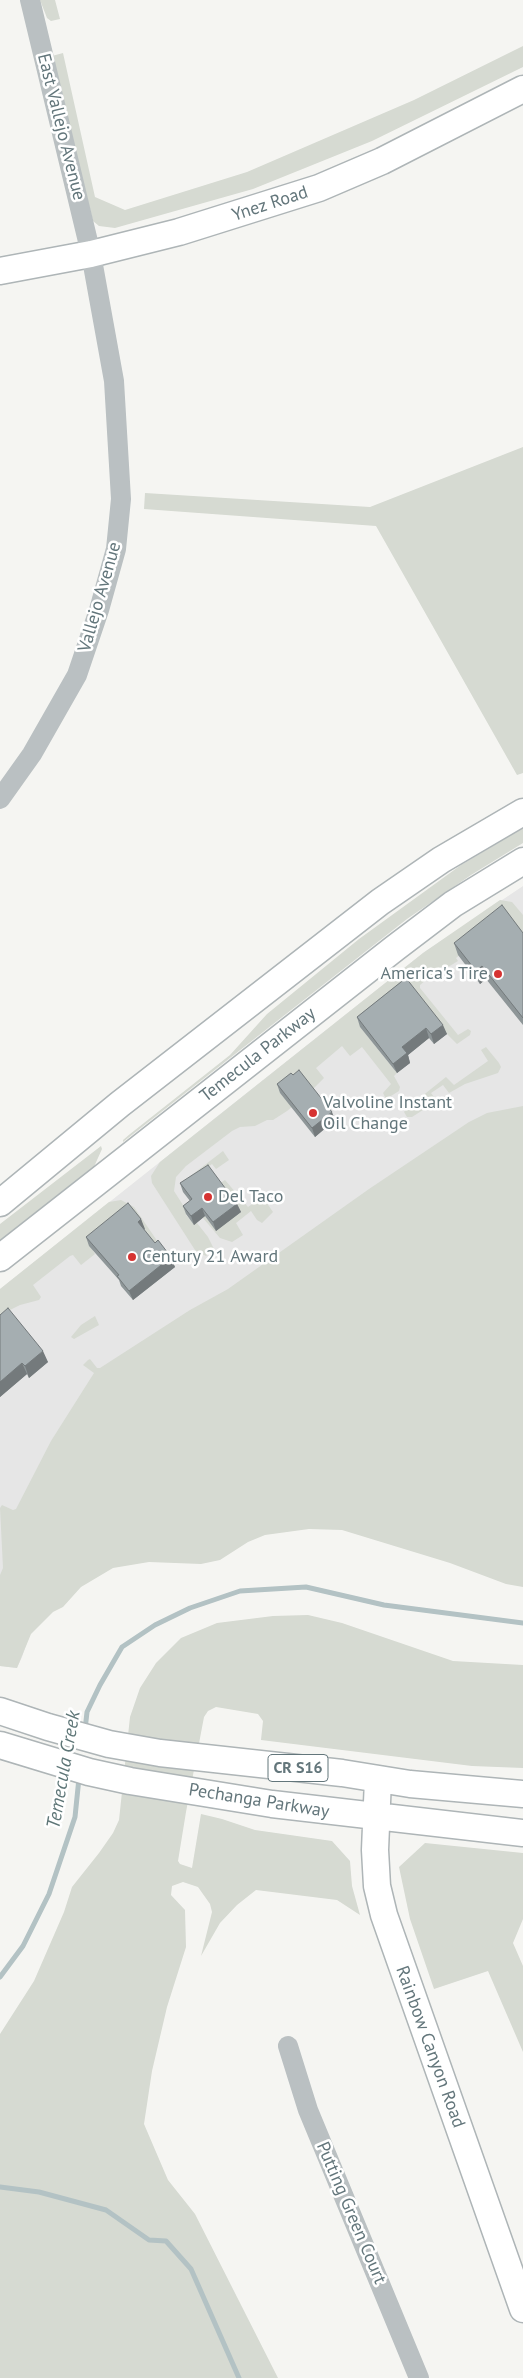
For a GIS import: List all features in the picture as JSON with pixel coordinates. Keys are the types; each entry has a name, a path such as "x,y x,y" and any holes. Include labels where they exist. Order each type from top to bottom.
{"main road":[{"name":"Ynez Road","path":"0,270 91,254 179,232 319,188 382,160 523,88"},
{"path":"0,1203 120,1104 380,902 441,860 523,812"},
{"name":"Temecula Parkway","path":"0,1258 394,948 453,904 523,861"},
{"name":"Pechanga Parkway","path":"0,1711 109,1744 218,1760 523,1794"},
{"name":"Pechanga Parkway","path":"0,1745 89,1772 272,1804 523,1833"},
{"name":"Rainbow Canyon Road","path":"378,1779 375,1850 377,1886 384,1915 523,2309"}],"street":[{"name":"East Vallejo Avenue","path":"30,0 91,254"},
{"name":"Vallejo Avenue","path":"0,798 32,754 77,675 99,610 116,548 121,499 114,381 91,254"},
{"name":"Putting Green Court","path":"288,2046 308,2110 419,2378"}],"shaded area":[{"path":"40,0 55,0 60,19 51,21 47,18"},
{"path":"523,46 523,67 372,141 253,189 115,228 99,226 93,221 52,56 63,53 95,197 125,210 247,172 414,100"},
{"path":"523,447 523,773 517,775 376,526 144,509 145,493 370,507"},
{"path":"523,828 523,843 471,875 407,919 123,1142 130,1134 230,1055 267,1014 359,939 461,865"},
{"path":"523,886 523,1126 112,1388 22,1657 17,1668 0,1666 0,1289 423,953"},
{"path":"500,900 512,902 523,915 523,945 506,918 456,958 458,961 448,967 441,967 420,985 420,988 458,1035 468,1029 471,1031 470,1035 457,1044 447,1034 360,1027 397,1073 394,1076 400,1087 399,1091 386,1099 383,1093 391,1084 362,1047 350,1056 342,1046 316,1068 324,1078 311,1091 280,1093 292,1107 287,1111 273,1120 267,1120 255,1126 240,1127 232,1131 186,1166 176,1177 174,1191 188,1213 186,1215 194,1224 197,1223 208,1237 214,1249 206,1256 195,1250 152,1183 151,1176 160,1162 423,953"},
{"path":"486,1047 501,1067 498,1073 465,1084 449,1093 443,1085 431,1093 437,1101 412,1117 407,1117 404,1112 406,1109 446,1077 454,1085 488,1061 481,1050"},
{"path":"523,1106 523,1587 506,1584 450,1563 342,1530 309,1529 265,1535 248,1542 220,1560 201,1564 149,1562 113,1568 81,1587 63,1607 53,1612 31,1634 17,1668 0,1666 0,1575 3,1568 0,1508 2,1505 13,1510 16,1509 51,1441 94,1373 83,1365 90,1359 97,1368 100,1368 190,1310 228,1289 369,1189 469,1122 487,1113"},
{"path":"101,1146 102,1149 93,1169 0,1241 0,1224"},
{"path":"223,1151 229,1160 216,1169 212,1164 188,1183 187,1179"},
{"path":"225,1180 248,1207 258,1200 264,1199 273,1212 262,1223 257,1220 251,1211 236,1223 243,1235 232,1242 220,1238 203,1218 205,1216 217,1231 219,1184"},
{"path":"121,1200 134,1207 175,1267 142,1232 144,1229 90,1246 95,1254 81,1265 73,1255 70,1256 33,1285 41,1297 39,1300 20,1305 0,1315 0,1289 109,1202"},
{"path":"95,1316 99,1325 74,1339 71,1337 81,1325"},
{"path":"308,1615 342,1623 453,1661 523,1665 523,1768 472,1766 261,1740 263,1721 258,1714 216,1707 208,1711 204,1717 178,1861 180,1864 192,1868 201,1814 255,1830 332,1841 350,1861 352,1886 360,1915 337,1900 256,1890 237,1905 220,1923 201,1956 212,1912 210,1904 198,1887 183,1882 172,1886 171,1895 185,1910 186,1947 167,2007 152,2071 144,2124 168,2180 195,2214 278,2378 0,2378 0,2034 34,1981 64,1912 72,1887 99,1853 113,1833 119,1820 130,1717 140,1688 156,1663 181,1638 217,1623 273,1616"},
{"path":"425,1843 523,1853 523,1919 513,1943 523,1966 523,2052 488,1971 434,1989 410,1919 399,1867"}],"building":[{"name":"America's Tire","path":"502,905 523,933 523,1018 482,966 476,971 454,943"},
{"path":"406,978 443,1025 431,1034 426,1028 402,1047 407,1053 393,1064 357,1017"},
{"name":"Valvoline Instant Oil Change","path":"299,1070 332,1112 312,1128 277,1084 291,1073 293,1075"},
{"name":"Del Taco","path":"208,1165 237,1204 213,1222 202,1208 191,1216 183,1206 192,1199 180,1183"},
{"name":"Century 21 Award","path":"128,1203 141,1219 138,1222 155,1243 158,1240 171,1257 129,1291 117,1276 119,1275 86,1237"},
{"path":"8,1308 43,1351 25,1366 22,1363 0,1382 0,1315"}],"waterway":[{"name":"Temecula Creek","path":"85,1730 87,1712 122,1647 155,1625 190,1608 240,1591 306,1587 384,1605 523,1623"},
{"name":"Temecula Creek","path":"0,1977 23,1946 49,1894 75,1817 79,1778"},
{"path":"0,2187 39,2192 106,2210 149,2240 166,2241 191,2269 239,2378"}],"place":[{"name":"America's Tire","path":"498,974"},
{"name":"Valvoline Instant Oil Change","path":"313,1113"},
{"name":"Del Taco","path":"208,1197"},
{"name":"Century 21 Award","path":"132,1257"}]}
